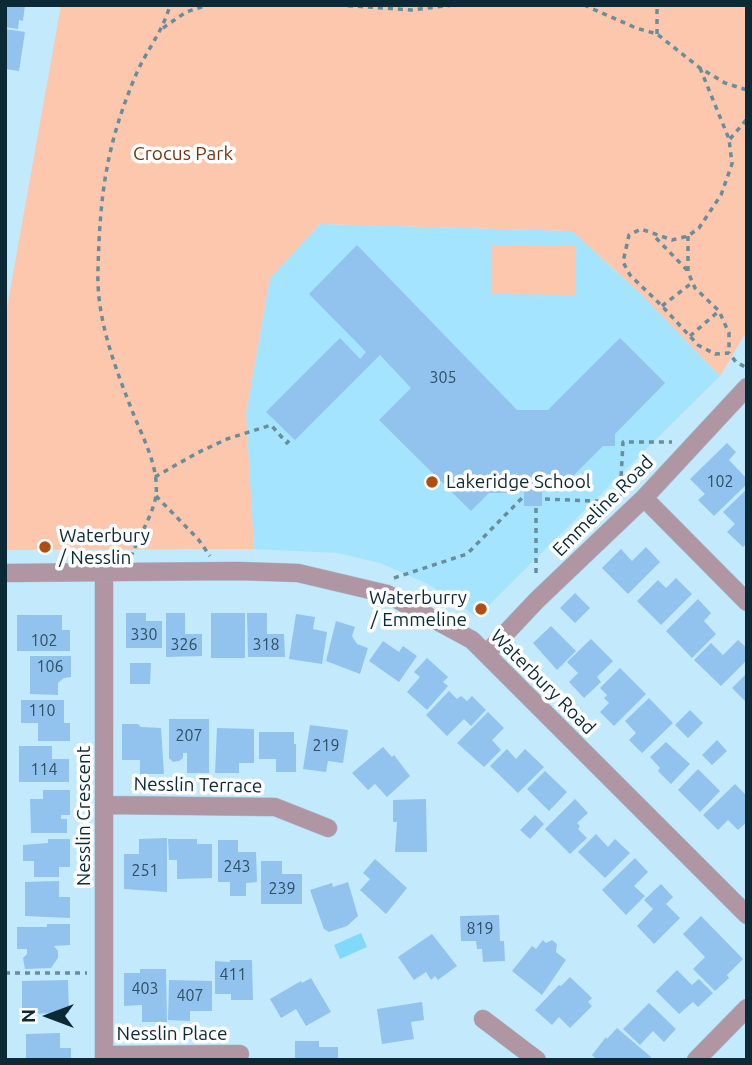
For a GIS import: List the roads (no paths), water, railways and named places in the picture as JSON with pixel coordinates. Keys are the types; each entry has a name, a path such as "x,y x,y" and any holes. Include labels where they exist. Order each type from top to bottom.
{"street":[{"name":"Emmeline Road","path":"487,653 537,600 644,498 747,387"},
{"path":"644,498 747,602"},
{"name":"Waterbury Road","path":"5,573 298,573 387,594 472,640 487,653 747,915"},
{"name":"Nesslin Crescent","path":"104,573 104,1057"},
{"name":"Nesslin Terrace","path":"105,805 275,807 328,828"},
{"path":"696,1060 747,1008"},
{"path":"483,1020 537,1060"},
{"name":"Nesslin Place","path":"104,1057 240,1055"}],"place":[{"name":"Lakeridge School","path":"432,482"},
{"name":"Waterbury / Nesslin","path":"45,547"},
{"name":"Waterburry / Emmeline","path":"481,609"}],"park label":[{"name":"Crocus Park","path":"183,154"}]}
